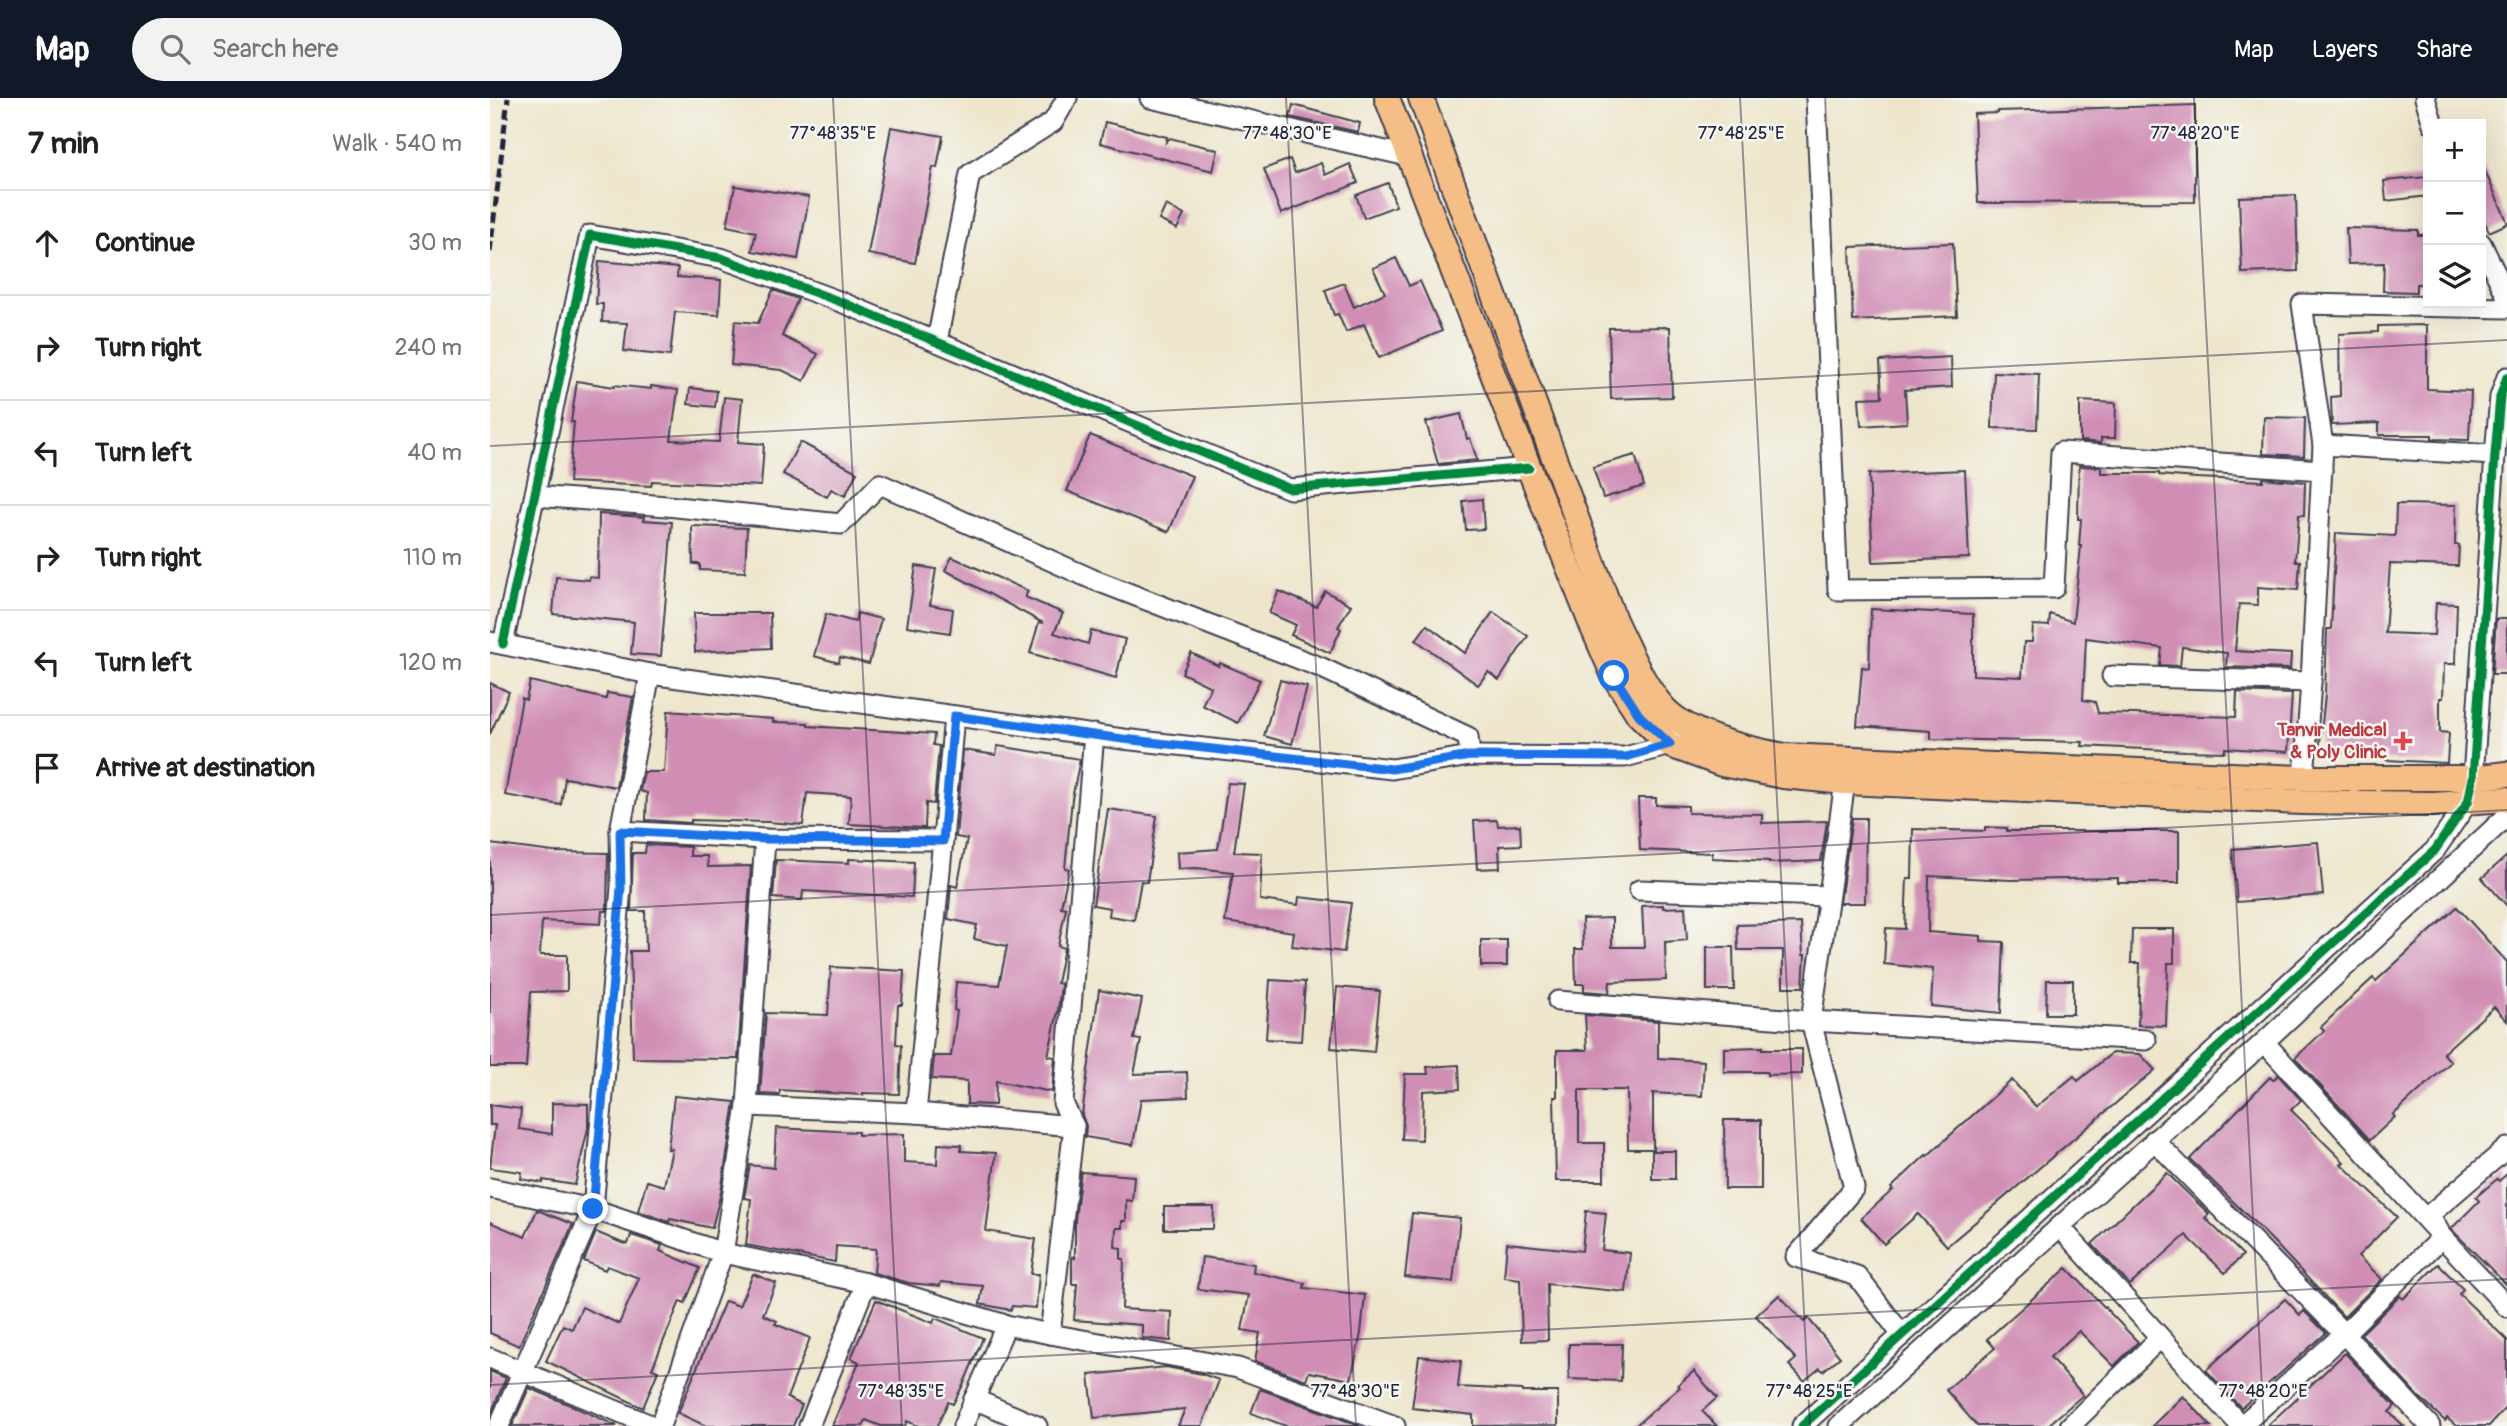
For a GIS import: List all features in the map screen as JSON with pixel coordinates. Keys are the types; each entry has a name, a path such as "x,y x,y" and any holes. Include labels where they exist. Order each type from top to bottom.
{"main road":[{"path":"1387,98 1529,468 1614,676 1639,715 1670,744 1722,764 1783,776 1845,782 2302,802 2433,804 2507,774"},
{"path":"1420,98 1614,620 1637,667 1662,707 1689,726 1736,746 1785,756 2304,778 2470,790 2507,799"}],"street":[{"path":"937,341 970,174 1054,122 1067,98"},
{"path":"1150,98 1408,156"},
{"path":"1816,98 1838,590 2053,588 2062,452 2322,470"},
{"path":"2425,98 2431,119"},
{"path":"1529,468 1290,489 841,302 721,258 590,235 535,496 497,643 650,674 1094,734 1392,769 1470,756 1625,757 1670,744 1689,726"},
{"path":"2482,245 2507,297"},
{"path":"2304,778 2323,445 2302,303 2507,308"},
{"path":"1802,1426 2435,850 2470,790 2500,397 2507,377"},
{"path":"2323,445 2495,455"},
{"path":"535,496 841,524 880,484 1092,579 1320,667 1468,737 1470,756"},
{"path":"499,1426 593,1209 621,888 620,831 650,674"},
{"path":"2112,676 2311,682"},
{"path":"916,1114 954,716"},
{"path":"1050,1334 1074,1126 1063,1103 1094,734"},
{"path":"1845,782 1811,1021 1854,1188 1796,1257 1857,1276 1902,1335"},
{"path":"1839,1426 2264,1042 2507,816"},
{"path":"620,831 765,839 943,841"},
{"path":"660,1426 723,1254 747,1106 765,839"},
{"path":"1639,890 1828,896"},
{"path":"1558,1001 1811,1021 2146,1040"},
{"path":"2264,1042 2507,1307"},
{"path":"747,1106 916,1114 1074,1126"},
{"path":"2154,1140 2430,1426"},
{"path":"2442,1237 2429,1215 2507,1148"},
{"path":"490,1188 593,1209 723,1254 866,1283 1006,1325 1238,1368 1372,1422 1395,1426"},
{"path":"2059,1226 2241,1426 2344,1334 2442,1237"},
{"path":"809,1426 866,1283"},
{"path":"963,1426 1006,1325"},
{"path":"2070,1426 2160,1338"},
{"path":"490,1358 653,1426"},
{"path":"974,1399 1037,1426"}],"building":[{"path":"1293,105 1360,123 1358,132 1290,117"},
{"path":"2195,105 2195,202 1978,203 1974,114"},
{"path":"1105,122 1167,137 1166,142 1170,138 1218,150 1213,171 1100,143"},
{"path":"891,127 943,136 937,168 933,167 915,263 868,254"},
{"path":"1290,159 1295,173 1321,163 1325,175 1350,164 1358,183 1281,214 1264,169"},
{"path":"2486,173 2507,221 2507,224 2489,232 2486,225"},
{"path":"2423,177 2423,197 2386,201 2384,181"},
{"path":"1388,183 1396,206 1364,218 1356,195"},
{"path":"735,186 809,197 798,259 752,251 756,232 727,226"},
{"path":"2296,195 2298,271 2242,273 2239,197"},
{"path":"1166,205 1184,215 1177,229 1159,220"},
{"path":"2346,228 2418,230 2418,235 2423,235 2423,284 2416,284 2416,292 2383,291 2384,263 2348,264"},
{"path":"1953,243 1957,316 1853,321 1850,247"},
{"path":"1396,258 1409,286 1420,281 1442,331 1379,358 1364,324 1346,332 1338,314 1334,315 1325,290 1344,283 1354,307 1385,293 1373,268"},
{"path":"599,261 678,268 677,277 721,280 719,315 675,312 670,356 624,351 627,323 602,322 603,304 596,304"},
{"path":"773,290 798,299 782,336 818,354 804,381 782,370 731,365 735,321 758,323"},
{"path":"2427,325 2427,389 2471,391 2469,440 2432,439 2432,435 2379,435 2379,423 2332,425 2331,397 2340,396 2339,334 2378,332 2378,326"},
{"path":"1670,327 1672,397 1611,399 1609,328"},
{"path":"1951,357 1952,387 1905,390 1907,423 1861,426 1859,398 1882,397 1880,361"},
{"path":"1994,372 2039,374 2037,429 1992,428"},
{"path":"577,381 614,387 651,389 651,386 678,390 671,440 719,442 724,397 742,399 738,442 764,444 761,486 652,481 651,486 569,482 574,422 571,422"},
{"path":"690,388 717,391 715,407 688,404"},
{"path":"2080,401 2116,403 2115,438 2101,438 2101,443 2080,441"},
{"path":"1461,414 1467,439 1470,438 1477,460 1438,464 1426,422"},
{"path":"2264,417 2305,418 2304,456 2263,454"},
{"path":"1090,435 1192,476 1169,532 1067,491"},
{"path":"800,442 857,472 845,496 831,489 827,497 783,474"},
{"path":"1635,455 1644,486 1603,498 1593,467"},
{"path":"2079,466 2101,467 2101,473 2159,473 2197,478 2263,481 2263,478 2305,482 2304,515 2299,515 2295,561 2300,561 2298,590 2258,587 2258,605 2239,604 2235,651 2291,654 2290,669 2226,667 2227,653 2182,647 2180,666 2160,665 2162,648 2086,638 2083,700 2095,702 2098,713 2236,717 2237,692 2292,694 2288,752 2225,748 2225,752 2186,751 2082,746 2083,742 1931,739 1931,731 1857,726 1862,667 1869,668 1871,609 1973,614 1973,675 2022,677 2024,642 2032,642 2033,625 2049,626 2050,614 2073,622 2081,546 2081,519 2078,519"},
{"path":"1965,470 1969,558 1873,562 1869,474"},
{"path":"1482,499 1484,529 1466,530 1463,501"},
{"path":"2396,504 2456,505 2455,545 2459,545 2458,566 2390,564 2385,633 2434,635 2436,603 2457,604 2455,664 2444,664 2443,698 2440,698 2440,732 2449,733 2447,763 2386,760 2386,754 2319,752 2325,695 2327,629 2331,629 2336,533 2395,536"},
{"path":"599,514 672,522 661,656 631,654 634,622 553,614 556,577 589,580 589,577 598,578"},
{"path":"692,526 747,528 745,572 700,570 700,564 693,564"},
{"path":"952,557 1028,591 1025,597 1063,613 1054,633 1088,644 1091,631 1125,639 1116,678 1030,653 1039,622 1043,623 945,570"},
{"path":"916,566 936,569 930,605 953,609 950,633 907,626"},
{"path":"1279,591 1316,607 1325,591 1351,605 1338,627 1341,629 1330,653 1291,635 1296,625 1269,613"},
{"path":"1493,612 1528,636 1499,680 1488,672 1478,685 1416,640 1427,625 1465,653"},
{"path":"694,613 770,613 771,648 695,652"},
{"path":"857,613 881,619 869,664 840,657 839,663 814,656 826,614 855,622"},
{"path":"2496,619 2507,619 2507,674 2492,674"},
{"path":"1191,653 1260,680 1238,723 1202,705 1211,687 1182,673"},
{"path":"1280,680 1307,687 1292,744 1264,736"},
{"path":"530,681 606,699 607,693 633,697 616,787 565,778 561,805 505,795 522,698 526,700"},
{"path":"490,683 509,692 490,734"},
{"path":"668,711 773,719 773,722 808,723 808,726 934,734 933,745 939,746 934,804 926,803 925,828 849,824 851,796 807,793 803,825 646,820 647,793 640,791 644,772 664,772"},
{"path":"998,746 1080,759 1072,799 1065,868 1069,869 1061,907 1066,908 1058,946 1064,948 1057,983 1061,984 1048,1056 1055,1057 1052,1092 996,1081 995,1105 967,1104 967,1081 932,1079 934,1056 951,1056 957,1011 954,1010 956,982 999,985 1007,946 974,939 977,925 948,919 951,885 957,887 967,839 956,837 963,750 996,755"},
{"path":"1228,783 1244,784 1234,852 1262,853 1260,900 1298,905 1299,897 1351,903 1344,952 1292,946 1294,932 1225,922 1233,872 1178,869 1177,852 1218,849"},
{"path":"1638,798 1656,798 1656,805 1688,806 1688,813 1762,814 1762,823 1827,821 1821,861 1769,863 1712,858 1712,853 1640,850"},
{"path":"1108,809 1157,816 1147,882 1141,881 1134,920 1109,916 1110,908 1093,905"},
{"path":"1852,818 1866,818 1865,903 1840,903"},
{"path":"1497,820 1498,826 1520,825 1521,845 1499,846 1500,868 1477,869 1474,821"},
{"path":"1985,827 2007,828 2007,831 2179,831 2179,883 2118,883 2118,878 2011,880 1929,876 1928,932 1981,936 1981,941 2004,942 2001,1013 1931,1006 1933,969 1884,964 1886,928 1905,929 1907,878 1912,878 1913,829 1985,831"},
{"path":"2318,842 2323,895 2237,902 2232,849"},
{"path":"490,844 553,852 608,853 607,911 602,911 601,924 542,921 540,955 567,955 567,991 531,992 526,1067 490,1067"},
{"path":"646,845 690,847 690,856 707,856 708,867 751,866 738,1059 633,1058 630,951 646,951 645,911 631,911 633,853 645,853"},
{"path":"2507,856 2507,906 2482,878"},
{"path":"849,859 914,862 912,897 803,891 802,900 773,898 776,860 849,863"},
{"path":"1663,905 1663,908 1685,907 1687,940 1665,942 1666,980 1610,982 1609,993 1584,991 1584,984 1576,984 1575,949 1583,949 1582,919 1612,918 1612,947 1644,947 1642,906"},
{"path":"2457,907 2507,962 2507,1021 2494,1007 2443,1053 2451,1062 2370,1140 2295,1058 2324,1031 2321,1027 2346,1003 2373,978 2376,981"},
{"path":"1801,923 1805,955 1803,987 1783,987 1783,950 1738,950 1737,925"},
{"path":"2132,929 2174,929 2174,963 2168,963 2166,1026 2138,1025 2140,963 2131,963"},
{"path":"1481,940 1507,940 1507,966 1481,966"},
{"path":"1707,947 1733,947 1734,990 1707,990"},
{"path":"831,967 904,971 902,1005 898,1005 896,1044 901,1045 899,1094 863,1095 780,1090 779,1095 760,1094 766,1013 828,1015"},
{"path":"1270,980 1305,982 1301,1041 1266,1039"},
{"path":"2047,980 2073,980 2073,1014 2046,1014"},
{"path":"1337,987 1380,991 1374,1052 1331,1048"},
{"path":"1099,990 1142,999 1134,1039 1141,1040 1134,1074 1187,1072 1188,1097 1141,1099 1133,1145 1085,1137 1086,1126 1082,1115"},
{"path":"1585,1015 1658,1021 1658,1058 1704,1061 1702,1096 1653,1093 1653,1149 1628,1149 1627,1090 1579,1090 1579,1143 1604,1143 1604,1181 1556,1181 1554,1097 1557,1097 1557,1050 1587,1050"},
{"path":"1724,1048 1802,1049 1802,1074 1724,1072"},
{"path":"2112,1053 2140,1054 2155,1070 1947,1246 1918,1214 1884,1244 1861,1218 1893,1190 1891,1188 1926,1155 2012,1080 2036,1107 2074,1076 2078,1081"},
{"path":"1459,1065 1460,1089 1423,1091 1422,1140 1402,1139 1405,1074 1428,1074 1427,1067"},
{"path":"2278,1075 2301,1100 2291,1110 2344,1162 2341,1164 2397,1217 2358,1256 2382,1279 2344,1317 2272,1240 2190,1159 2270,1077 2273,1080"},
{"path":"674,1096 735,1102 721,1192 712,1228 670,1219 669,1222 638,1211 647,1181 664,1186 672,1149 668,1149"},
{"path":"552,1103 588,1104 588,1128 575,1185 521,1179 522,1172 490,1168 495,1125 490,1125 490,1105 521,1109 519,1129 552,1134"},
{"path":"1724,1120 1761,1120 1761,1189 1725,1189"},
{"path":"776,1128 858,1132 858,1135 904,1134 904,1162 937,1164 938,1144 961,1145 961,1151 996,1153 986,1231 1036,1239 1031,1274 1039,1274 1036,1308 1012,1306 1011,1310 980,1304 983,1286 941,1282 940,1286 909,1283 874,1273 876,1249 836,1246 835,1262 746,1245 751,1199 744,1198 750,1165 774,1168"},
{"path":"1652,1151 1675,1151 1675,1179 1652,1179"},
{"path":"1081,1172 1134,1176 1132,1201 1126,1200 1126,1221 1122,1221 1122,1228 1116,1228 1115,1247 1121,1248 1121,1259 1124,1259 1122,1309 1172,1312 1171,1341 1142,1338 1142,1325 1074,1320 1077,1284 1072,1284 1072,1257 1075,1258 1075,1221"},
{"path":"2167,1173 2209,1214 2205,1218 2243,1255 2225,1273 2186,1235 2130,1285 2092,1244"},
{"path":"2507,1174 2507,1285 2451,1229 2479,1201 2476,1197"},
{"path":"1164,1207 1214,1207 1213,1229 1164,1229"},
{"path":"537,1210 573,1224 519,1346 490,1333 490,1222 525,1237"},
{"path":"1586,1211 1606,1213 1602,1250 1630,1253 1626,1292 1547,1284 1548,1340 1522,1341 1520,1279 1504,1277 1507,1243 1582,1251"},
{"path":"1412,1213 1460,1218 1453,1282 1405,1277"},
{"path":"596,1232 622,1243 628,1244 631,1235 662,1245 660,1251 700,1268 685,1303 680,1301 652,1369 658,1371 643,1408 546,1361 563,1325 572,1329 582,1307 619,1324 639,1278 607,1266 605,1270 584,1261"},
{"path":"1202,1257 1254,1264 1253,1272 1305,1283 1304,1288 1365,1295 1361,1333 1351,1380 1309,1372 1306,1380 1255,1361 1260,1333 1242,1330 1249,1295 1198,1289"},
{"path":"2438,1264 2463,1289 2459,1294 2507,1340 2507,1406 2489,1426 2456,1426 2447,1418 2445,1421 2361,1334 2400,1296 2403,1299"},
{"path":"2067,1268 2138,1342 2114,1366 2079,1331 2050,1357 2083,1395 2047,1426 1977,1426 1946,1390 1995,1348 1987,1339"},
{"path":"753,1274 776,1283 763,1315 777,1321 775,1324 810,1338 787,1398 802,1405 793,1426 706,1426 678,1413 725,1301 739,1306"},
{"path":"1779,1295 1804,1322 1808,1318 1840,1357 1823,1371 1820,1368 1804,1381 1789,1365 1796,1359 1756,1316"},
{"path":"2285,1299 2300,1315 2304,1311 2326,1333 2241,1408 2206,1370"},
{"path":"876,1300 933,1323 935,1318 983,1338 964,1383 953,1404 948,1402 937,1426 918,1426 907,1421 905,1426 881,1426 866,1420 863,1426 832,1426 859,1362 851,1358"},
{"path":"1569,1344 1622,1344 1621,1381 1569,1379"},
{"path":"2345,1353 2395,1406 2389,1412 2404,1426 2267,1426"},
{"path":"1419,1356 1461,1361 1458,1387 1558,1392 1558,1425 1473,1426 1473,1415 1412,1408"},
{"path":"1166,1367 1219,1380 1202,1426 1178,1426 1185,1409 1094,1418 1089,1375"},
{"path":"490,1371 506,1378 490,1416"},
{"path":"1694,1371 1717,1398 1702,1411 1717,1426 1635,1426 1680,1387 1678,1385"},
{"path":"529,1388 570,1405 617,1426 512,1426"},
{"path":"1260,1389 1360,1426 1286,1426 1251,1413"},
{"path":"2183,1396 2211,1426 2152,1426"}],"railway":[{"path":"490,252 508,98"}],"cycle path":[{"path":"503,644 590,235 721,258 841,302 1290,489 1529,468"},
{"path":"1802,1426 2435,850 2468,802 2473,778 2500,397 2507,377"}],"place":[{"name":"Tanvir Medical & Poly Clinic","path":"2403,741"}],"route":[{"path":"593,1209 621,888 620,831 765,839 943,841 954,716 1123,739 1392,769 1470,756 1625,757 1670,744 1639,715 1614,676"}]}
